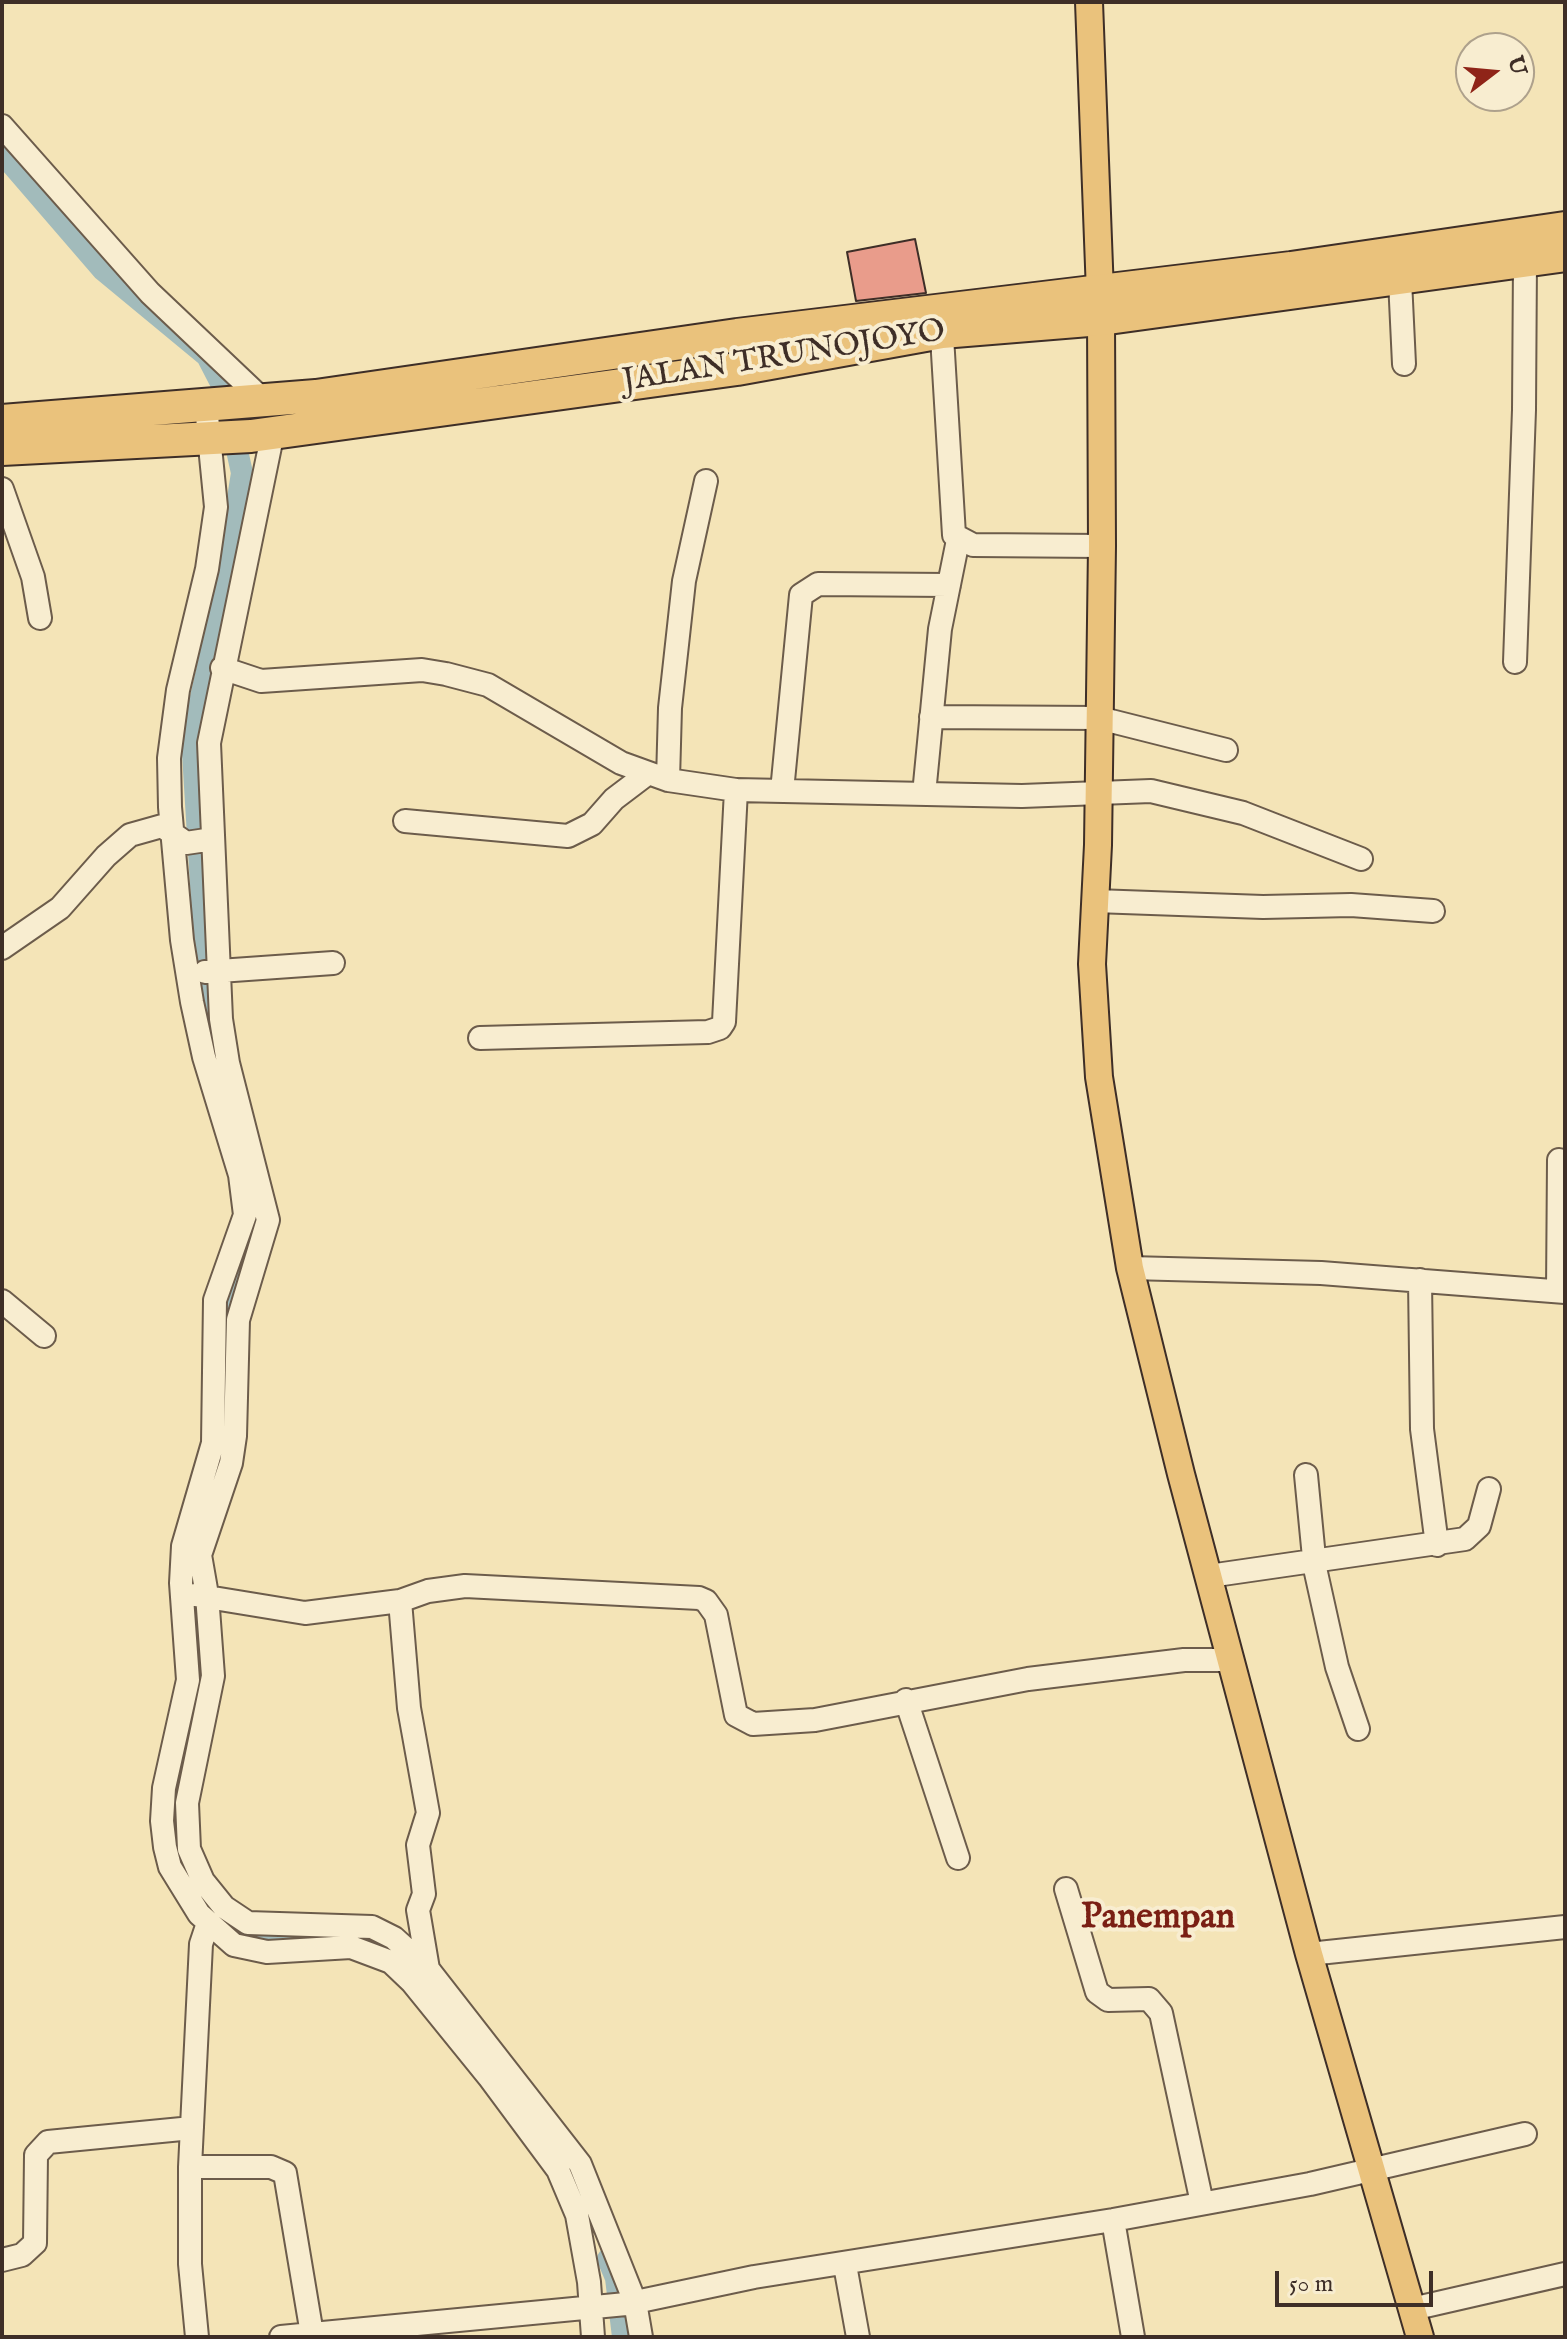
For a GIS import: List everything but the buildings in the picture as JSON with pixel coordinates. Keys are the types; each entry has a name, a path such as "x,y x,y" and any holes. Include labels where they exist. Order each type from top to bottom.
{"highway":[{"name":"JALAN TRUNOJOYO","path":"1100,306 1565,228"},
{"name":"JALAN TRUNOJOYO","path":"2,449 557,377 941,322 1400,280 1565,255"},
{"name":"JALAN TRUNOJOYO","path":"2,421 236,420"}],"main road":[{"path":"1089,2 1100,306 1102,546 1093,1017 1130,1268 1230,1660 1413,2329"}],"street":[{"path":"2,126 150,293 236,420 222,668 194,838 204,972"},
{"path":"1515,662 1524,410 1525,261"},
{"path":"1400,280 1404,364"},
{"path":"941,322 952,530 958,540 973,545 1102,546"},
{"path":"236,420 216,507 207,569 178,690 169,758 194,838 204,972 228,1063 257,1218 235,1278 235,1436 231,1463 200,1555 195,1595 213,1676 187,1803 186,1830 208,1909 223,1938 248,1950 351,1947 391,1962 498,2070 580,2164 641,2337"},
{"path":"657,777 670,708 684,581 706,481"},
{"path":"2,489 33,577 40,618"},
{"path":"924,794 940,629 958,540"},
{"path":"782,791 801,595 818,584 949,585"},
{"path":"222,668 261,681 422,670 464,678 488,685 573,738 657,777 736,790 924,794 1151,791 1243,813 1361,859"},
{"path":"931,717 1099,718 1226,750"},
{"path":"405,821 568,836 592,824 614,799 657,777"},
{"path":"480,1038 708,1032 720,1028 724,1022 736,790"},
{"path":"2,948 60,908 119,842 155,826 194,838"},
{"path":"1095,901 1263,907 1351,905 1433,911"},
{"path":"204,972 333,963"},
{"path":"1130,1268 1420,1280 1561,1291 1559,1160"},
{"path":"1420,1280 1422,1429 1437,1545"},
{"path":"2,1301 44,1336"},
{"path":"1306,1475 1315,1559 1337,1667 1358,1729"},
{"path":"1209,1576 1315,1559 1437,1545 1473,1535 1489,1489"},
{"path":"195,1595 288,1613 400,1601 428,1591 465,1586 699,1598 706,1601 716,1615 729,1691 736,1715 742,1721 815,1720 906,1700 1044,1677 1184,1660 1230,1660"},
{"path":"400,1601 409,1708 428,1813 418,1845 424,1894 418,1910 428,1969"},
{"path":"906,1700 958,1858"},
{"path":"1066,1889 1097,1992 1108,2000 1149,1999 1161,2013 1202,2203"},
{"path":"208,1909 248,1923 372,1927 394,1938 428,1969 498,2070 567,2187 577,2215 596,2308 593,2337"},
{"path":"197,2337 190,2264 190,2167 201,1944 208,1909"},
{"path":"1309,1954 1565,1927"},
{"path":"2,2260 22,2255 35,2243 36,2155 48,2142 192,2128"},
{"path":"281,2337 412,2331 630,2303 754,2277 845,2265 1310,2184 1525,2134"},
{"path":"190,2167 271,2167 285,2173 312,2334"},
{"path":"1113,2220 1133,2337"},
{"path":"845,2265 858,2337"},
{"path":"1413,2329 1565,2274"}],"waterway":[{"path":"2,153 103,270 207,356 223,387 242,473 220,613 192,737 209,1017 219,1053"},
{"path":"234,1319 235,1279 256,1234"},
{"path":"203,1903 213,1915 244,1935 389,1945 404,1958"},
{"path":"608,2259 616,2278 623,2337"}],"district":[{"name":"Panempan","path":"1158,1920"}]}
